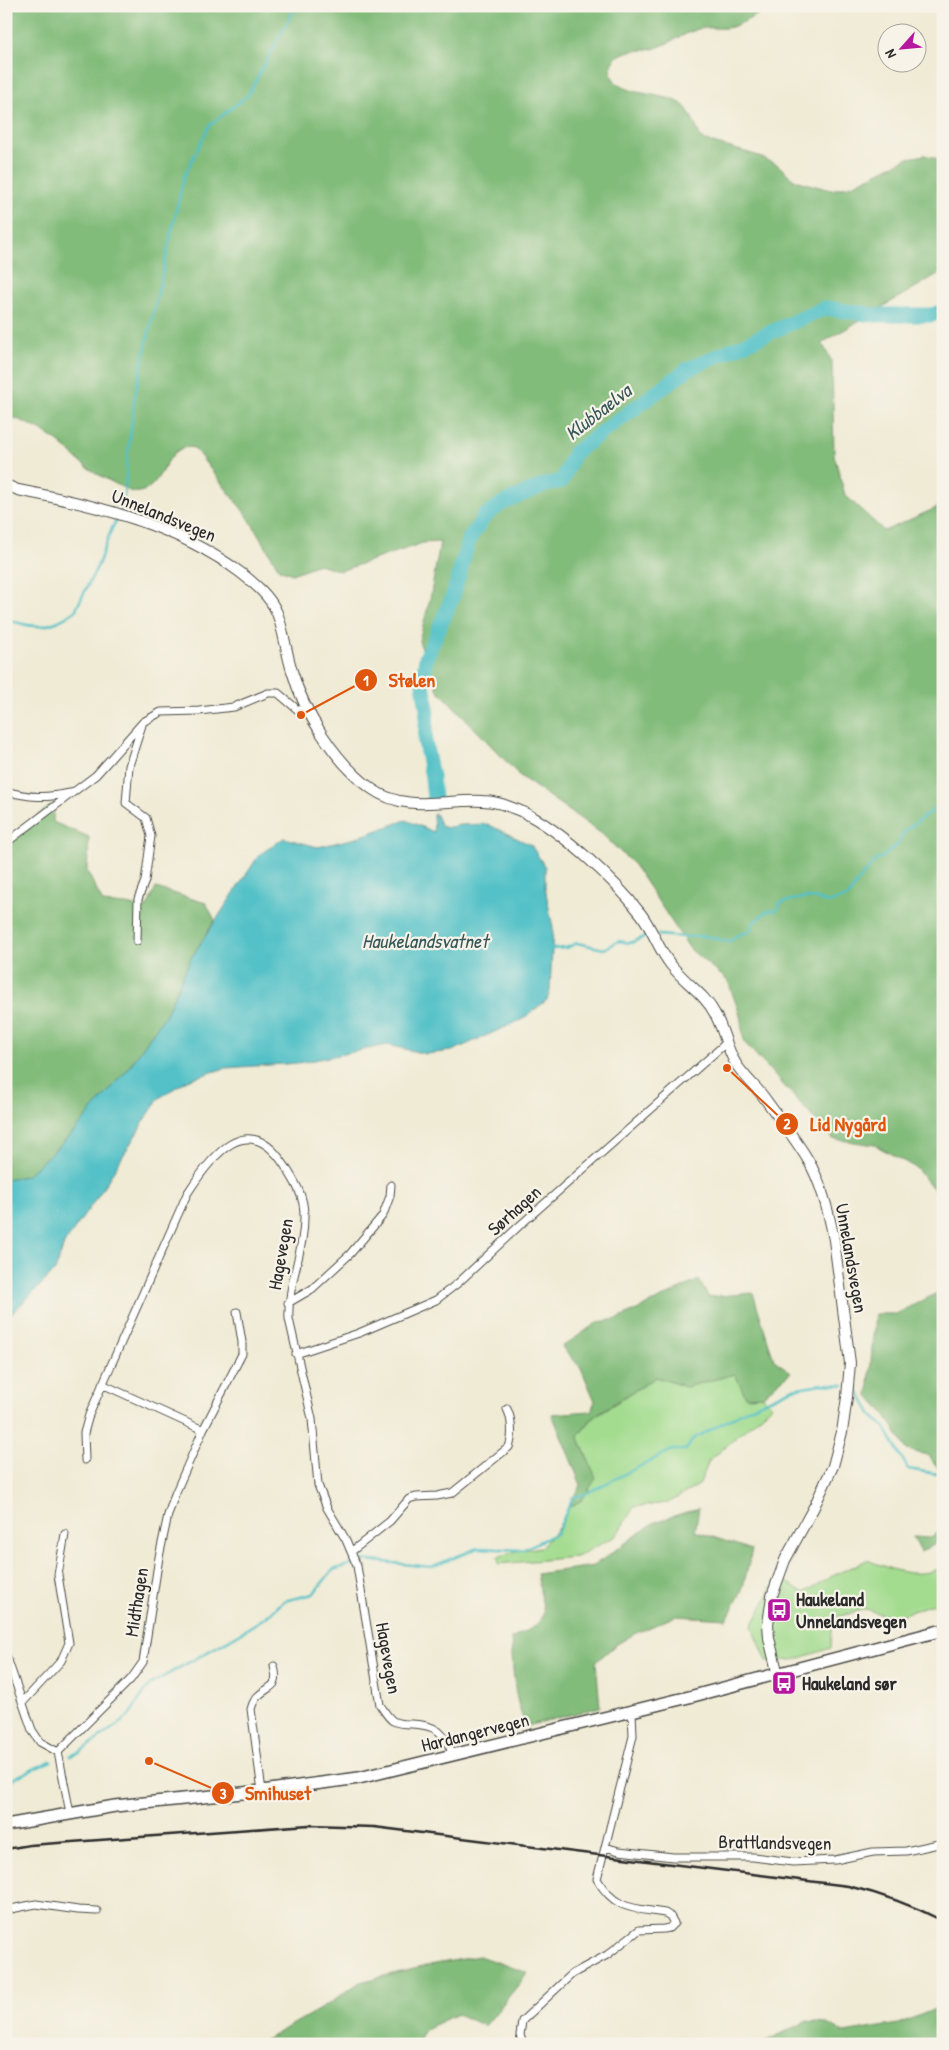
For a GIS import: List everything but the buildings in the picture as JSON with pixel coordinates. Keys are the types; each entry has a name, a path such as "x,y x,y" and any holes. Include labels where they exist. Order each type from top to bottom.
{"main road":[{"name":"Unnelandsvegen","path":"6,485 18,490 104,509 148,524 218,556 267,596 276,612 291,668 307,709 325,739 351,769 371,788 386,797 414,804 469,801 497,803 528,815 557,833 586,857 642,916 658,947 670,964 680,976 700,993 715,1013 735,1063 762,1095 808,1161 816,1177 834,1240 850,1363 842,1432 833,1466 818,1500 785,1560 772,1596 768,1624 769,1638 778,1675"},
{"name":"Hardangervegen","path":"6,1825 115,1806 344,1781 632,1712 943,1630"}],"street":[{"path":"6,843 96,775 143,722 161,712 199,712 234,707 268,693 278,694 298,710 307,709"},
{"path":"137,941 138,899 145,881 151,836 146,818 126,802 129,766 143,722"},
{"path":"6,791 21,796 45,798 73,793"},
{"name":"Sørhagen","path":"296,1354 359,1333 429,1304 440,1297 726,1043"},
{"name":"Hagevegen","path":"85,1460 84,1433 89,1415 187,1194 211,1161 226,1148 238,1141 254,1139 271,1147 303,1199 304,1230 288,1303 291,1338 312,1420 318,1485 357,1566 380,1705 386,1715 393,1721 402,1724 427,1725 439,1730 448,1741 454,1755"},
{"path":"288,1303 312,1289 350,1254 383,1215 390,1196 391,1185"},
{"name":"Midthagen","path":"58,1752 140,1669 143,1662 159,1557 168,1515 180,1478 242,1354 237,1312"},
{"path":"102,1384 203,1430"},
{"path":"353,1555 390,1521 409,1499 452,1493 509,1447 511,1443 510,1419 507,1409"},
{"path":"23,1702 61,1661 69,1643 70,1634 58,1575 65,1534"},
{"path":"6,1655 35,1737 46,1746 58,1752 70,1813"},
{"path":"262,1791 251,1709 256,1698 272,1688 276,1683 274,1666"},
{"path":"523,2044 520,2035 522,2021 572,1974 607,1955 639,1930 664,1929 674,1923 670,1916 665,1914 621,1905 608,1896 597,1879 633,1736 632,1712"},
{"name":"Brattlandsvegen","path":"605,1847 619,1851 673,1857 753,1857 808,1862 848,1858 883,1850 906,1851 943,1843"},
{"path":"6,1910 36,1904 97,1911"}],"green space":[{"path":"6,6 773,6 732,27 698,29 656,48 622,54 612,64 612,75 617,83 626,88 675,100 683,105 702,139 756,155 778,165 794,180 831,190 852,185 908,158 925,155 943,161 943,271 822,343 832,362 834,455 845,495 884,531 943,505 943,1200 916,1168 875,1145 833,1139 744,1042 740,1015 728,981 690,949 634,865 602,834 520,776 438,690 419,641 430,599 440,542 423,543 340,571 319,564 292,574 279,569 248,517 194,448 184,448 176,452 151,486 143,491 132,492 91,470 46,433 6,415 6,356 12,338 6,326"},
{"path":"54,803 53,822 89,837 87,871 103,903 147,907 156,888 206,903 215,920 191,958 166,1014 127,1070 71,1135 26,1176 6,1179 6,840"},
{"path":"699,1280 708,1297 753,1293 774,1360 791,1372 763,1396 746,1397 735,1374 686,1387 656,1377 594,1416 578,1436 596,1478 582,1500 569,1507 581,1485 552,1414 591,1411 595,1401 581,1368 562,1347 598,1322 618,1319"},
{"path":"943,1290 943,1473 927,1455 907,1450 885,1414 868,1396 875,1314 896,1314"},
{"path":"735,1374 746,1397 763,1396 772,1406 709,1461 699,1485 668,1503 634,1507 616,1536 576,1557 499,1564 498,1557 516,1551 541,1547 558,1528 569,1507 582,1500 595,1478 578,1436 594,1417 656,1377 686,1387"},
{"path":"699,1508 695,1531 752,1550 742,1591 727,1619 676,1616 634,1634 614,1646 596,1662 600,1707 527,1726 522,1717 516,1695 511,1639 536,1626 544,1613 537,1574 593,1566 655,1522"},
{"path":"943,1529 943,1538 921,1552 913,1537 931,1538"},
{"path":"867,1560 895,1570 914,1573 933,1571 943,1567 943,1604 929,1605 892,1618 866,1609 833,1618 831,1648 794,1660 767,1661 752,1626 778,1576 804,1593 834,1575"},
{"path":"479,1956 528,1973 485,2026 457,2014 425,2029 418,2044 258,2044 327,2005 360,1982 430,1965"},
{"path":"943,2006 943,2044 760,2044 807,2021 825,2023 844,2033 898,2024"}],"water":[{"name":"Haukelandsvatnet","path":"435,813 440,824 445,828 460,825 487,824 531,845 545,867 545,888 553,928 550,991 547,1000 521,1020 452,1051 426,1054 387,1045 299,1063 225,1068 187,1080 158,1099 100,1193 64,1244 55,1271 6,1319 6,1179 26,1176 71,1135 127,1070 166,1014 191,958 259,855 284,838 318,847 356,838 406,820 434,832 433,814"}],"waterway":[{"path":"121,511 135,395 184,176 209,126 248,95 296,6"},
{"name":"Klubbaelva","path":"434,799 425,742 427,709 423,684 426,658 453,596 469,539 485,516 501,504 544,485 562,481 574,453 688,369 825,308 873,315 932,315 943,311"},
{"path":"6,619 25,625 42,626 58,622 75,611 98,565 112,528 119,516"},
{"path":"658,935 706,936 729,942 738,935 749,932 753,923 769,910 775,911 779,908 780,903 810,898 827,903 848,897 876,860 897,845 905,831 943,802"},
{"path":"552,949 566,948 577,943 604,949 619,941 630,943 647,936"},
{"path":"70,1756 80,1752 128,1717 149,1685 234,1637 266,1617 284,1601 313,1594 333,1570 365,1560 431,1567 478,1548 522,1550 557,1533 573,1497 583,1495 672,1450 686,1450 693,1439 752,1407 792,1389 821,1384 844,1385"},
{"path":"855,1385 873,1417 884,1426 908,1469 943,1475"},
{"path":"6,1782 51,1761"}],"railway":[{"path":"6,1849 30,1845 309,1825 374,1827 848,1886 897,1900 943,1921"}],"place":[{"name":"Stølen","path":"301,715"},
{"name":"Lid Nygård","path":"727,1068"},
{"name":"Haukeland Unnelandsvegen","path":"779,1610"},
{"name":"Haukeland sør","path":"784,1683"},
{"name":"Smihuset","path":"149,1761"}]}
